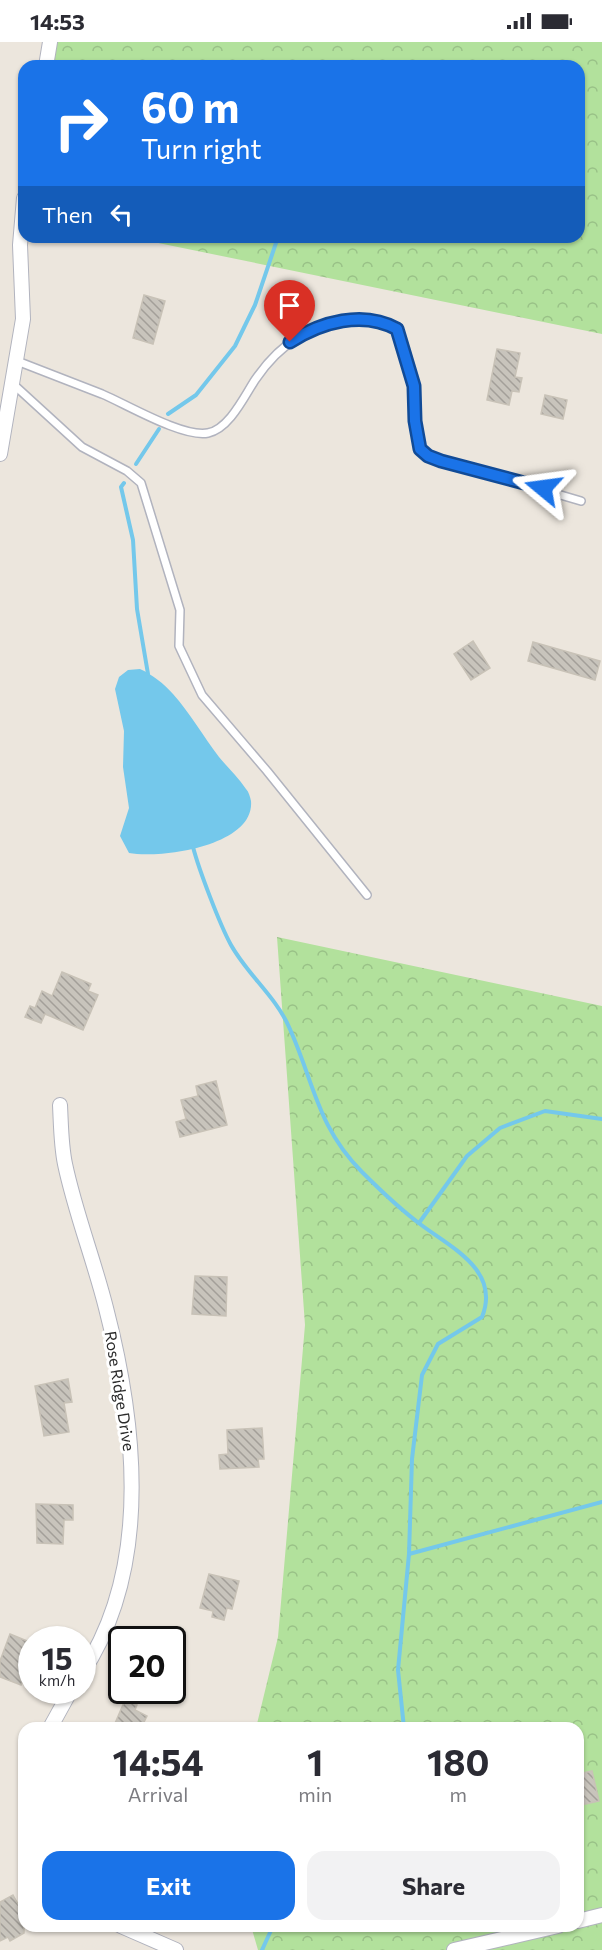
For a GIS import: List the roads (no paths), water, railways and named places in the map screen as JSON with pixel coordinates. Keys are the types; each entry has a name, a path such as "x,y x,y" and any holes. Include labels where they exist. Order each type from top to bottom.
{"street":[{"path":"47,60 50,42"},
{"path":"0,454 23,319 20,243"},
{"name":"Rose Ridge Drive","path":"60,1105 64,1163 106,1309 121,1378 130,1445 130,1538 116,1602 96,1653"},
{"path":"53,1722 63,1704"},
{"path":"584,1920 602,1915"},
{"path":"135,1932 176,1950"},
{"path":"454,1950 532,1932"}],"lane":[{"path":"17,361 169,424 198,433 209,433 228,419 256,378 298,336 306,331 348,320 383,321 397,329 403,341 414,386 415,421 420,449 428,456 581,501"},
{"path":"12,383 82,447 127,471 141,483 180,610 179,646 202,695 367,895"}],"water":[{"path":"140,669 158,680 173,694 219,757 249,793 251,801 248,816 238,829 222,839 182,851 143,854 129,853 120,836 129,808 123,767 124,731 115,689 119,677 128,670"}],"waterway":[{"path":"168,414 196,395 235,346 255,305 276,243"},
{"path":"136,464 159,429"},
{"path":"124,483 121,487 133,540 137,609 148,674"},
{"path":"193,847 226,936 289,1027 318,1103 335,1138 362,1172 390,1199 458,1251 479,1273 485,1286 486,1300 482,1317 438,1344 422,1375 412,1459 409,1554 398,1670 403,1722"},
{"path":"419,1223 467,1156 500,1128 545,1111 602,1119"},
{"path":"409,1554 602,1502"},
{"path":"262,1950 270,1932"}]}
